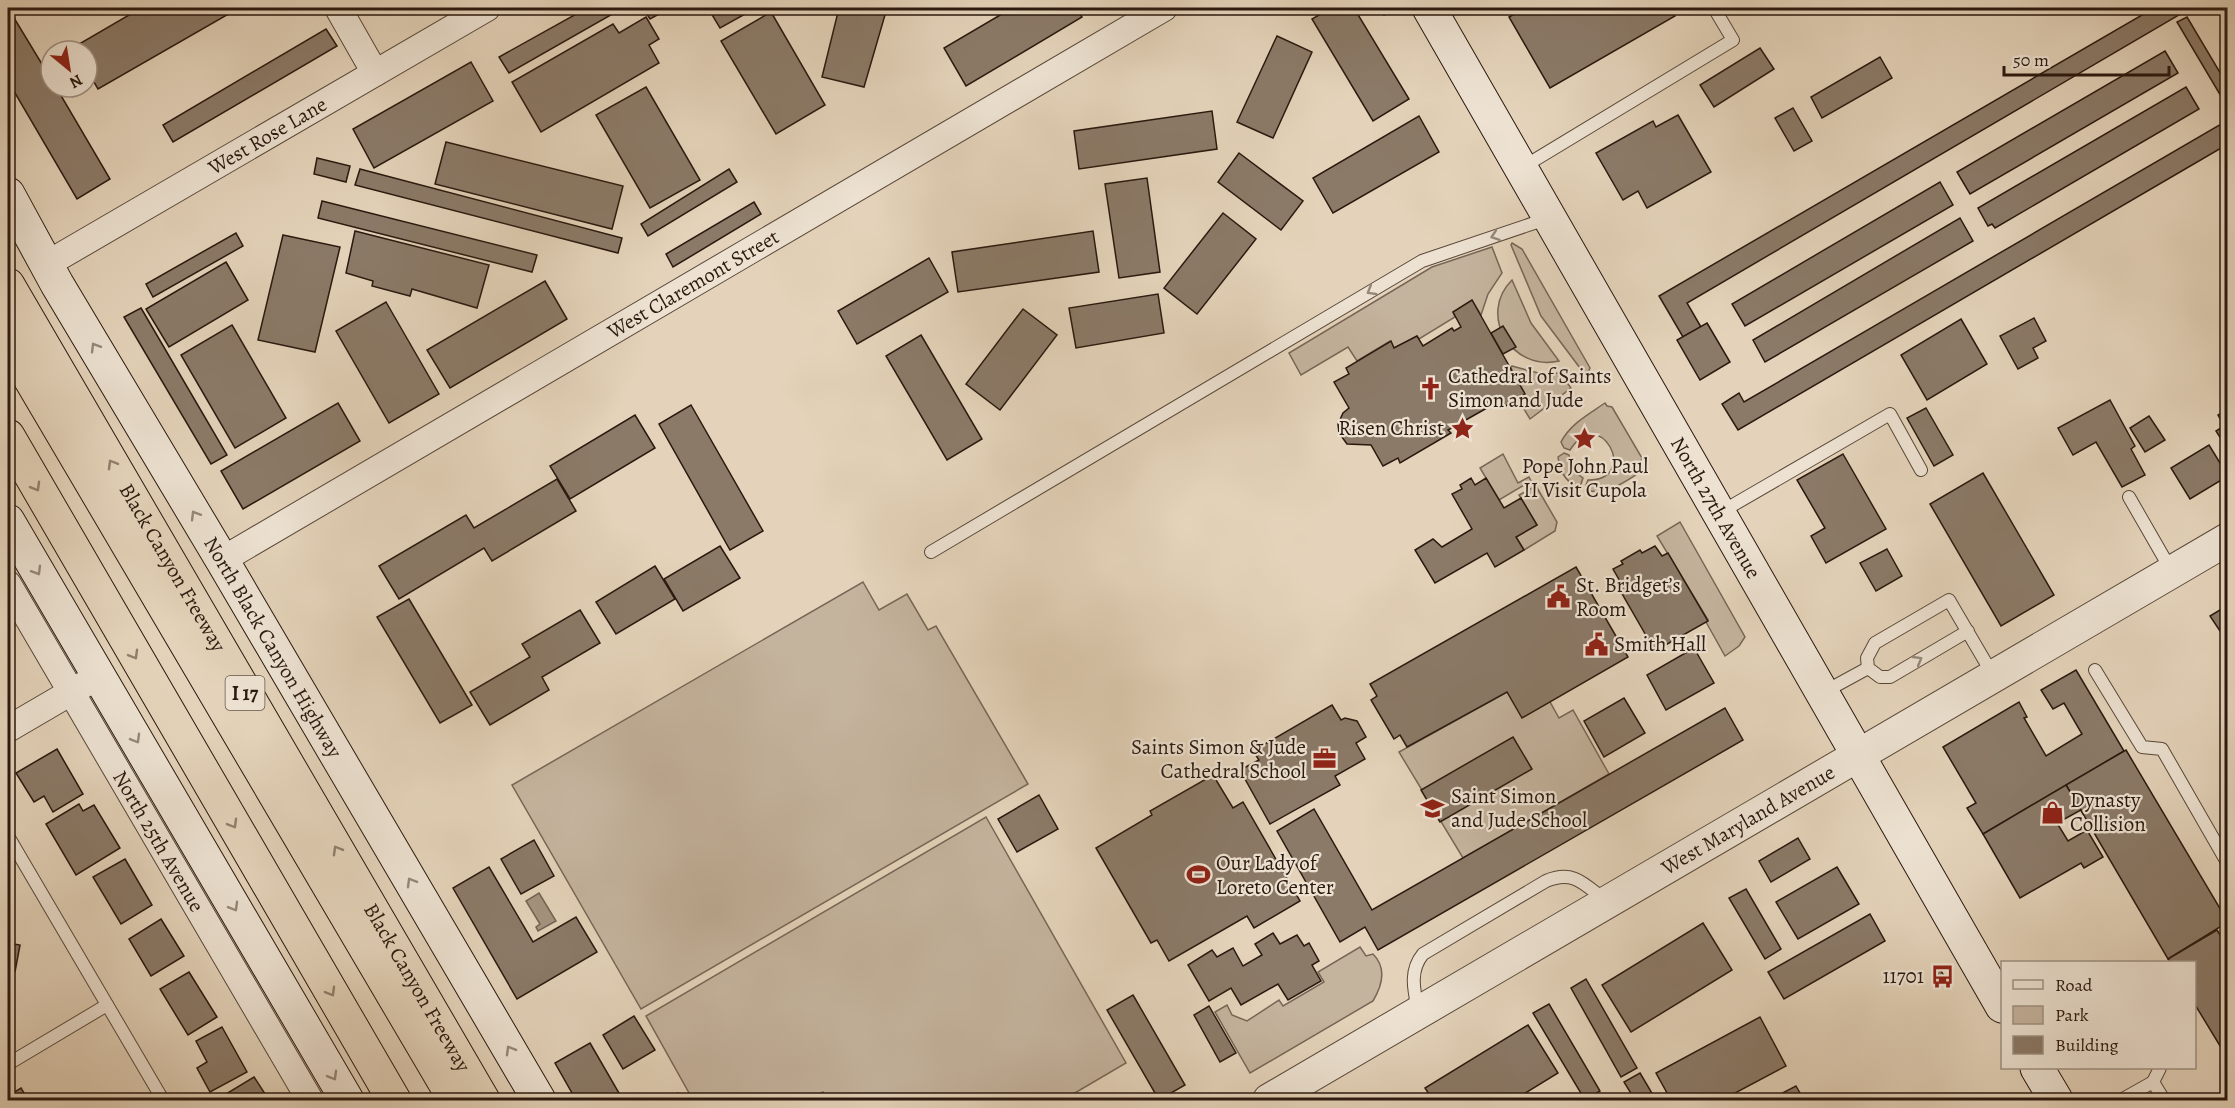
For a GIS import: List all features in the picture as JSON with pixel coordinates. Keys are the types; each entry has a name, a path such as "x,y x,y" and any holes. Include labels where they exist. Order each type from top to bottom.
{"highway":[{"name":"Black Canyon Freeway","path":"8,285 483,1101"},
{"path":"8,341 455,1101"},
{"path":"8,380 432,1101"},
{"path":"8,436 394,1101"}],"main road":[{"name":"North 27th Avenue","path":"1430,8 2001,1004"},
{"name":"North Black Canyon Highway","path":"8,194 46,264 539,1101"},
{"path":"8,520 347,1101"},
{"path":"2038,1069 2056,1101"}],"street":[{"path":"338,8 375,73"},
{"name":"West Rose Lane","path":"46,264 487,8"},
{"name":"West Claremont Street","path":"222,560 1164,8"},
{"name":"West Maryland Avenue","path":"1269,1101 2228,539"},
{"name":"North 25th Avenue","path":"8,584 310,1101"},
{"path":"8,729 99,676"}],"lane":[{"path":"1522,168 1733,40 1714,8"},
{"path":"931,552 1422,261 1550,218"},
{"path":"1720,512 1890,414 1922,470"},
{"path":"2129,496 2171,571"},
{"path":"1968,631 1890,677 1880,677 1868,668 1867,658 1875,643 1949,600 1968,631 1993,675"},
{"path":"1823,692 1868,668"},
{"path":"2095,670 2142,747 2162,749 2228,864"},
{"path":"8,836 163,1101"},
{"path":"1418,1013 1413,971 1423,954 1546,881 1564,876 1574,878 1606,902"},
{"path":"8,1064 107,1005"},
{"path":"2121,1101 2153,1082 2160,1069"},
{"path":"2153,1082 2164,1101"}],"green space":[{"path":"1512,243 1522,249 1590,368 1586,376 1541,316"},
{"path":"1492,247 1502,273 1488,294 1481,315 1472,300 1453,312 1455,317 1419,339 1417,336 1394,348 1390,341 1357,361 1348,347 1301,375 1289,353 1432,267"},
{"path":"1512,280 1531,323 1559,361 1542,362 1527,358 1514,349 1505,338 1499,324 1498,309 1502,294"},
{"path":"1512,366 1542,374 1560,373 1571,388 1530,419 1518,399 1525,394"},
{"path":"1605,403 1612,407 1642,458 1645,469 1612,488 1589,491 1586,485 1588,480 1604,477 1612,469 1614,458 1610,447 1603,438 1593,434 1582,438 1570,450 1564,448 1561,442 1586,415"},
{"path":"1564,453 1569,455 1572,470 1583,478 1581,484 1576,487 1568,481 1560,466 1558,457"},
{"path":"1503,454 1518,483 1529,477 1531,481 1499,500 1480,468"},
{"path":"1536,486 1557,522 1555,531 1524,550 1516,537 1537,525 1519,495"},
{"path":"1680,522 1745,637 1739,646 1725,656 1706,622 1708,620 1657,536"},
{"path":"863,582 879,610 907,594 928,630 936,626 1028,784 641,1009 512,785"},
{"path":"1507,692 1550,702 1559,718 1573,710 1609,774 1463,858 1399,752"},
{"path":"986,817 1126,1063 1063,1100 829,1100 823,1092 807,1100 693,1100 646,1016"},
{"path":"1360,947 1366,956 1373,954 1382,971 1381,983 1373,1001 1250,1073 1215,1012 1227,1005 1232,1015 1247,1021 1279,1000 1283,1006 1324,982 1318,972"}],"shaded area":[{"path":"539,893 556,921 538,931 536,927 540,924 526,901"}],"building":[{"path":"8,8 39,59 39,99 63,99 110,179 77,199 8,81"},
{"path":"141,8 239,8 99,88 99,39 88,39"},
{"path":"587,8 623,8 509,73 499,57"},
{"path":"643,8 670,8 650,19"},
{"path":"708,8 756,8 720,28"},
{"path":"839,8 887,8 864,87 822,77"},
{"path":"1012,8 1076,8 1082,17 966,86 944,48"},
{"path":"1331,8 1354,8 1409,99 1373,121 1312,19"},
{"path":"1379,8 1386,8 1389,12 1384,15"},
{"path":"1525,8 1670,8 1675,16 1550,88 1509,17"},
{"path":"2154,8 2182,8 2184,12 1687,303 1701,327 1683,337 1659,296"},
{"path":"771,12 825,105 776,134 721,41"},
{"path":"646,17 659,39 649,45 659,63 541,132 512,82 613,24 619,33"},
{"path":"2187,17 2228,86 2228,108 2177,22"},
{"path":"326,29 337,46 173,142 163,125"},
{"path":"1277,36 1312,52 1273,138 1237,122"},
{"path":"1760,48 1774,69 1714,107 1700,85"},
{"path":"2165,51 2178,73 1970,194 1957,172"},
{"path":"1880,57 1892,78 1822,118 1811,97"},
{"path":"471,62 493,101 374,168 353,129"},
{"path":"646,87 700,180 650,208 596,115"},
{"path":"2186,87 2199,109 1995,228 1992,224 1988,226 1978,208"},
{"path":"1793,108 1812,141 1794,151 1775,118"},
{"path":"1212,111 1217,149 1079,169 1074,131"},
{"path":"1678,115 1711,172 1647,208 1638,191 1623,200 1596,153 1653,121 1656,127"},
{"path":"1419,116 1439,152 1333,213 1313,178"},
{"path":"2228,120 2228,144 1738,430 1722,404 1739,393 1744,402"},
{"path":"446,142 623,186 612,229 435,184"},
{"path":"1239,153 1303,201 1281,230 1218,182"},
{"path":"317,158 350,166 346,182 314,174"},
{"path":"360,169 622,238 618,253 355,185"},
{"path":"729,169 737,182 648,236 641,224"},
{"path":"1147,178 1160,272 1119,278 1105,184"},
{"path":"1940,182 1953,205 1745,326 1732,304"},
{"path":"322,201 537,255 532,272 318,218"},
{"path":"754,202 761,214 673,267 666,254"},
{"path":"1223,213 1256,239 1197,314 1164,288"},
{"path":"1960,218 1973,241 1765,362 1753,340"},
{"path":"355,231 489,265 477,308 412,289 410,296 372,286 373,281 346,273"},
{"path":"1093,231 1099,272 958,292 952,252"},
{"path":"236,233 243,246 153,297 146,284"},
{"path":"283,235 340,247 315,352 258,340"},
{"path":"929,258 948,292 857,344 838,311"},
{"path":"226,262 248,300 169,347 146,309"},
{"path":"545,281 567,319 450,388 427,350"},
{"path":"1158,294 1164,333 1076,348 1069,308"},
{"name":"Cathedral of Saints Simon and Jude","path":"1472,300 1525,394 1504,407 1500,401 1494,404 1448,430 1451,433 1400,463 1398,458 1383,466 1371,445 1347,444 1339,433 1338,424 1343,413 1349,408 1334,382 1349,374 1346,368 1391,341 1394,348 1417,336 1423,346 1452,328 1454,331 1461,327 1453,312"},
{"path":"386,302 439,394 389,423 336,331"},
{"path":"141,308 227,455 211,464 124,317"},
{"path":"1023,309 1057,335 1000,410 966,384"},
{"path":"2034,318 2046,341 2033,348 2038,358 2018,369 2000,336"},
{"path":"1961,319 1987,364 1927,400 1901,355"},
{"path":"1707,323 1730,362 1700,380 1677,340"},
{"path":"232,325 286,418 235,448 181,355"},
{"path":"1503,326 1516,347 1503,354 1491,333"},
{"path":"921,335 982,439 947,460 886,356"},
{"path":"2110,400 2135,446 2131,449 2145,475 2122,487 2096,442 2073,455 2058,428"},
{"path":"338,403 360,441 243,509 221,471"},
{"path":"691,405 763,531 730,550 659,424"},
{"path":"1926,408 1953,455 1934,466 1907,418"},
{"path":"2228,409 2228,450 2216,431 2224,426 2218,415"},
{"path":"635,415 655,448 570,499 550,466"},
{"path":"2149,416 2165,440 2145,452 2130,428"},
{"path":"2209,445 2228,476 2190,499 2171,468"},
{"path":"1843,454 1886,529 1826,563 1811,536 1825,528 1797,480"},
{"path":"1983,473 2054,595 2001,626 1930,504"},
{"path":"1471,478 1475,485 1486,478 1504,508 1521,498 1537,525 1516,537 1524,550 1495,567 1487,553 1435,583 1415,550 1433,539 1442,547 1472,529 1452,494 1462,489 1460,485"},
{"path":"557,479 576,511 492,561 484,548 399,599 379,566 466,515 474,528"},
{"path":"720,546 740,578 683,611 664,579"},
{"path":"1655,546 1662,556 1668,553 1708,621 1655,651 1617,585 1621,583 1613,569 1623,564 1621,561 1640,550 1642,553"},
{"path":"1887,549 1902,576 1876,591 1860,563"},
{"path":"655,566 675,599 616,634 596,602"},
{"path":"1576,567 1628,657 1522,718 1507,692 1407,747 1400,735 1394,739 1371,700 1377,696 1370,684"},
{"path":"409,599 472,705 440,723 377,617"},
{"path":"2228,605 2228,643 2210,616"},
{"path":"580,610 600,643 542,677 549,690 490,725 470,692 530,657 522,644"},
{"path":"1694,648 1714,683 1666,710 1647,675"},
{"path":"8,663 14,674 8,678"},
{"path":"2076,670 2124,751 1983,834 1967,808 1976,803 1943,747 2019,702 2027,717 2024,718 2046,756 2082,734 2064,703 2053,709 2041,690"},
{"path":"1624,698 1645,733 1604,757 1584,721"},
{"path":"1332,705 1341,720 1345,718 1357,721 1366,737 1356,743 1365,759 1335,776 1340,785 1270,824 1240,770 1259,760 1253,751"},
{"path":"1725,708 1743,740 1378,950 1365,927 1340,942 1277,831 1314,809 1372,910"},
{"path":"1513,737 1532,769 1440,822 1421,790"},
{"path":"57,749 83,794 53,812 44,796 34,802 16,773"},
{"path":"2126,750 2228,922 2168,959 2066,785"},
{"name":"Our Lady of Loreto Center","path":"1213,775 1233,808 1243,802 1300,901 1254,928 1247,916 1169,961 1157,940 1151,943 1096,848 1152,815 1150,811"},
{"path":"2066,785 2081,810 2057,823 2068,841 2087,830 2103,857 2084,868 2081,863 2020,898 1983,834"},
{"path":"1039,795 1058,829 1017,852 998,819"},
{"path":"79,804 83,811 94,805 120,848 76,875 46,824"},
{"path":"1798,838 1810,859 1771,882 1759,861"},
{"path":"534,840 554,876 521,894 501,859"},
{"path":"125,859 152,905 121,924 93,877"},
{"path":"489,867 533,942 576,917 597,952 517,999 453,888"},
{"path":"1837,867 1859,904 1798,939 1776,902"},
{"path":"1746,889 1781,949 1765,959 1729,898"},
{"path":"1870,914 1885,941 1784,999 1768,972"},
{"path":"161,919 184,956 151,976 129,939"},
{"path":"1703,923 1732,970 1631,1032 1602,985"},
{"path":"2217,930 2228,948 2228,1059 2196,1006 2196,961 2170,961 2168,959"},
{"path":"1273,933 1280,944 1297,935 1304,946 1309,943 1319,961 1312,965 1321,981 1288,1000 1278,984 1241,1005 1231,988 1209,1001 1188,965 1212,950 1217,957 1233,948 1243,966 1262,955 1255,944"},
{"path":"8,943 20,945 15,972 8,971"},
{"path":"1940,969 1945,978 1942,980 1936,971"},
{"path":"189,972 217,1017 188,1035 160,989"},
{"path":"1586,979 1637,1068 1621,1077 1571,988"},
{"path":"1133,995 1185,1085 1159,1100 1107,1010"},
{"path":"1549,1004 1600,1091 1585,1100 1533,1013"},
{"path":"1209,1006 1236,1053 1220,1062 1194,1015"},
{"path":"634,1016 655,1050 623,1069 603,1035"},
{"path":"1760,1017 1786,1066 1722,1100 1671,1100 1656,1073"},
{"path":"1528,1025 1558,1073 1514,1100 1433,1100 1425,1088"},
{"path":"222,1027 247,1072 210,1092 197,1068 207,1062 196,1041"},
{"path":"590,1043 623,1100 576,1100 555,1063"},
{"path":"1640,1073 1656,1100 1635,1100 1624,1082"},
{"path":"254,1077 269,1100 216,1100"},
{"path":"1796,1086 1804,1100 1769,1100"},
{"path":"21,1088 28,1100 8,1100 8,1096"},
{"path":"678,1093 682,1100 666,1100"}],"place":[{"name":"Cathedral of Saints Simon and Jude","path":"1430,388"},
{"name":"Risen Christ","path":"1462,428"},
{"name":"Pope John Paul II Visit Cupola","path":"1585,438"},
{"name":"St. Bridget’s Room","path":"1558,597"},
{"name":"Smith Hall","path":"1596,644"},
{"name":"Saints Simon & Jude Cathedral School","path":"1324,759"},
{"name":"Saint Simon and Jude School","path":"1433,808"},
{"name":"Dynasty Collision","path":"2052,812"},
{"name":"Our Lady of Loreto Center","path":"1198,875"},
{"name":"11701","path":"1942,976"}]}
